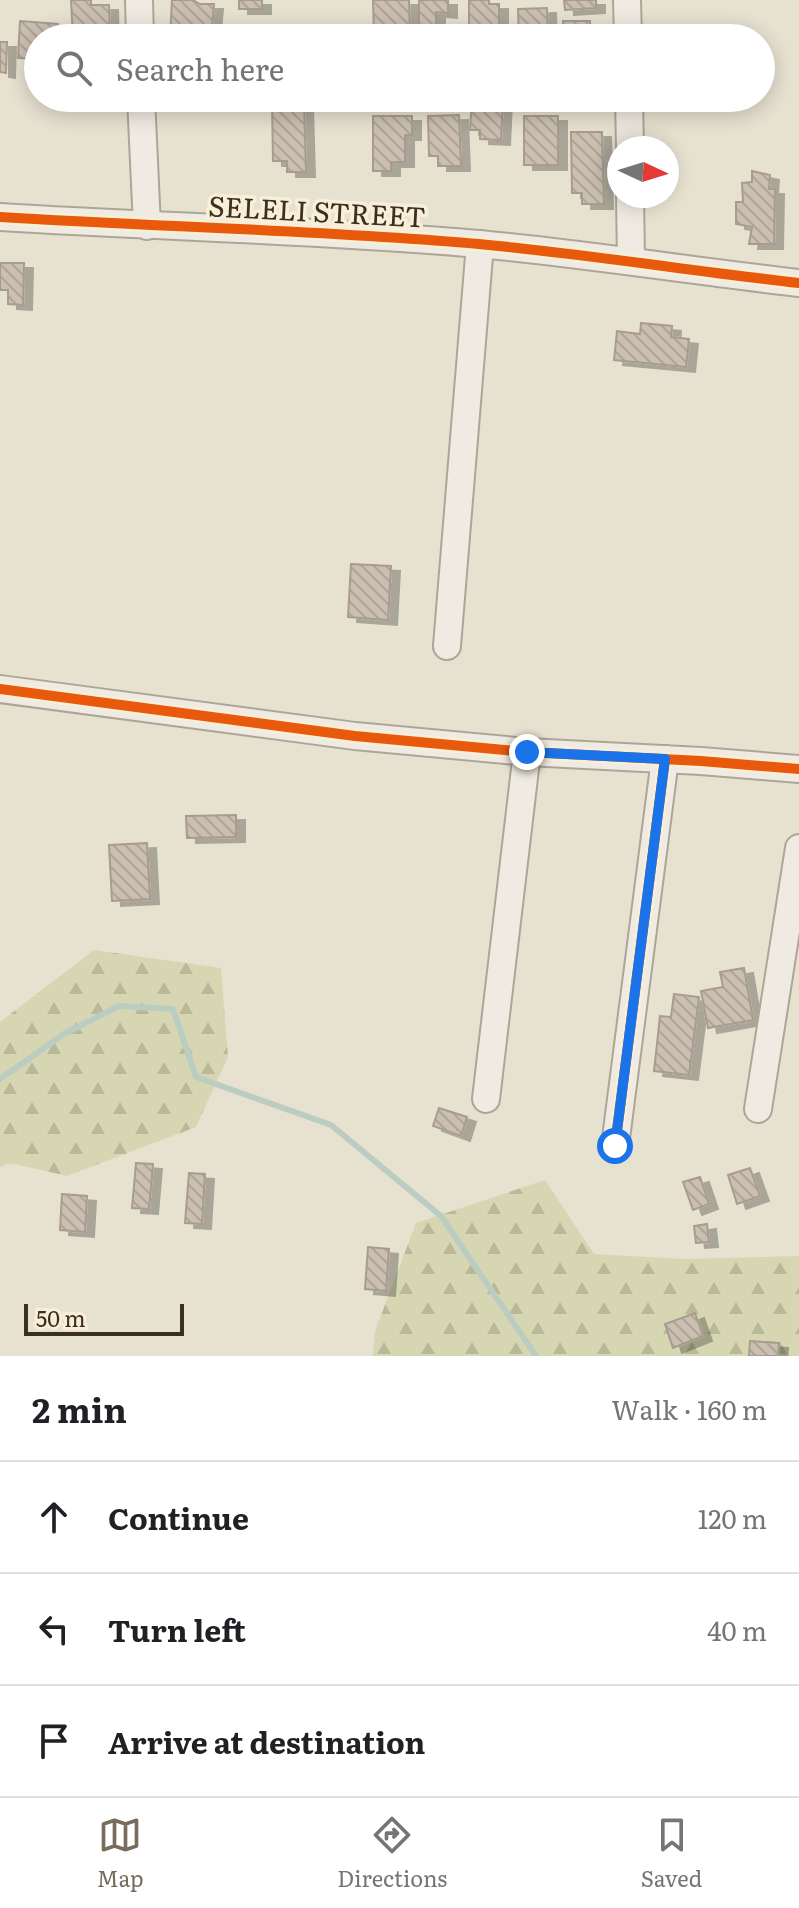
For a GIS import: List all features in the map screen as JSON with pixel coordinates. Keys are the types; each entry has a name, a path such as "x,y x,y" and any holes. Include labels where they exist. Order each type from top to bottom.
{"street":[{"path":"139,0 140,24"},
{"path":"627,0 628,24"},
{"path":"142,112 147,226"},
{"path":"629,112 630,136"},
{"path":"630,208 631,261"},
{"name":"SELELI STREET","path":"0,217 480,244 799,283"},
{"path":"447,646 480,244"},
{"path":"0,689 355,736 527,752 799,769"},
{"path":"486,1099 527,752"},
{"path":"615,1146 665,759"},
{"path":"758,1109 799,848"}],"green space":[{"path":"94,950 221,968 228,1057 196,1127 67,1176 10,1163 0,1167 0,1022"},
{"path":"545,1180 594,1254 685,1259 799,1256 799,1356 373,1356 375,1331 416,1223"}],"building":[{"path":"71,0 91,0 91,5 109,5 110,24 72,24"},
{"path":"172,0 214,4 212,24 171,24"},
{"path":"239,0 262,0 262,9 239,9"},
{"path":"373,0 409,0 410,24 374,24"},
{"path":"419,0 448,0 448,13 436,12 436,24 419,24"},
{"path":"469,0 489,0 489,4 499,4 499,24 469,24"},
{"path":"564,0 596,0 596,8 565,10"},
{"path":"547,8 548,24 519,24 518,9"},
{"path":"20,21 58,24 24,24 24,58 18,58"},
{"path":"563,21 590,21 590,24 563,24"},
{"path":"0,42 7,42 6,73 0,72"},
{"path":"272,112 304,112 306,172 287,172 287,161 273,161"},
{"path":"471,112 502,112 501,140 480,139 480,130 470,130"},
{"path":"459,115 461,166 438,166 438,156 429,156 428,116"},
{"path":"373,116 412,116 412,135 405,135 405,162 391,162 391,171 373,171"},
{"path":"524,116 558,116 558,165 524,165"},
{"path":"571,132 602,132 604,204 582,204 582,193 572,193"},
{"path":"752,171 770,175 769,189 775,189 774,244 749,244 752,227 736,224 736,202 743,202 742,183 752,182"},
{"path":"0,263 24,263 23,305 8,304 8,290 0,290"},
{"path":"641,323 672,326 671,337 689,339 686,367 614,360 617,331 640,334"},
{"path":"351,564 391,566 388,620 348,617"},
{"path":"236,815 236,837 187,838 186,816"},
{"path":"147,843 150,899 112,901 109,845"},
{"path":"744,968 753,1020 708,1028 701,991 723,987 720,972"},
{"path":"674,994 699,997 689,1075 654,1071 660,1016 671,1017"},
{"path":"439,1108 467,1117 461,1136 433,1126"},
{"path":"136,1163 153,1164 149,1209 132,1208"},
{"path":"750,1168 760,1196 737,1204 728,1175"},
{"path":"189,1173 205,1174 202,1224 185,1223"},
{"path":"700,1177 709,1204 693,1210 683,1182"},
{"path":"62,1194 87,1196 85,1232 60,1230"},
{"path":"707,1224 709,1242 696,1243 694,1226"},
{"path":"368,1247 389,1249 386,1291 365,1289"},
{"path":"695,1313 703,1336 673,1348 665,1324"},
{"path":"750,1341 779,1343 778,1356 749,1356"}],"waterway":[{"path":"0,1079 64,1034 119,1006 173,1009 196,1077 331,1125 441,1216 536,1356"}],"cycle path":[{"path":"0,217 479,244 799,283"},
{"path":"0,689 355,736 527,752 799,769"},
{"path":"615,1146 665,759"}],"route":[{"path":"527,752 665,759 615,1146"}]}
